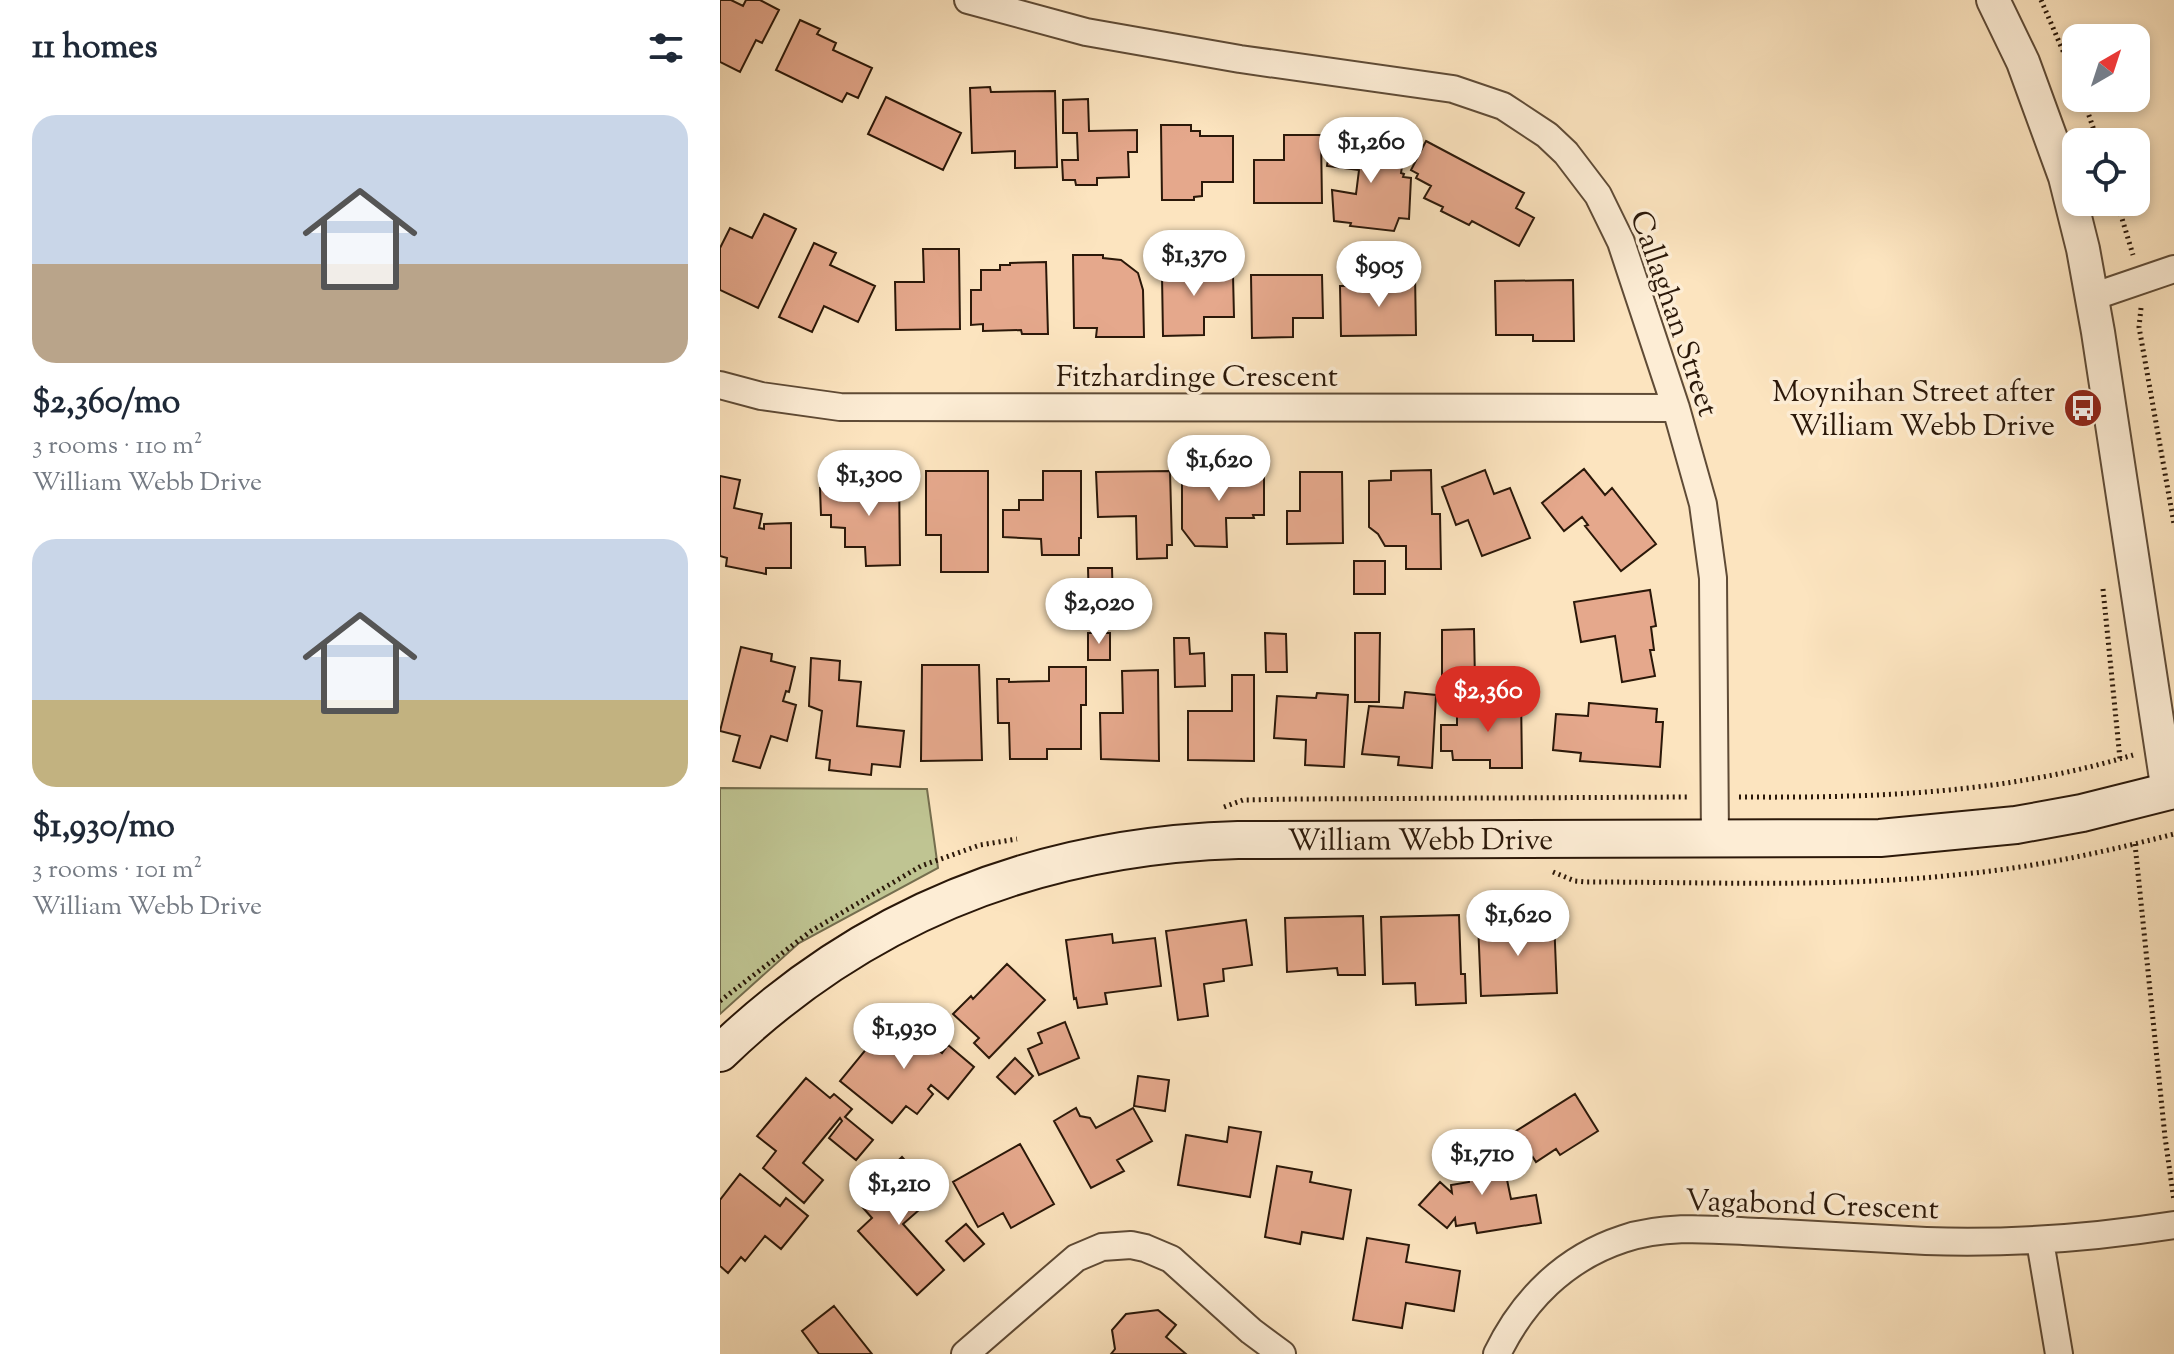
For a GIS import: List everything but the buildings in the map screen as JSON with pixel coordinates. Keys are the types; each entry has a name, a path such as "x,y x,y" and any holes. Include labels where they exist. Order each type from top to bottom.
{"main road":[{"name":"William Webb Drive","path":"720,1053 782,998 822,969 906,919 997,881 1092,855 1140,847 1226,841 1880,838 1948,833 2082,813 2171,791"}],"street":[{"name":"Callaghan Street","path":"968,0 1086,32 1240,59 1453,89 1503,106 1547,135 1566,153 1598,195 1621,242 1676,408 1703,504 1713,578 1715,840"},
{"path":"1993,0 2023,62 2065,177 2092,297 2171,791"},
{"path":"2092,297 2174,269"},
{"name":"Fitzhardinge Crescent","path":"720,385 761,396 840,407 1676,408"},
{"name":"Vagabond Crescent","path":"1497,1354 1521,1312 1556,1275 1599,1248 1647,1232 1698,1229 1928,1241 2040,1241 2094,1237 2174,1225"},
{"path":"2040,1241 2059,1354"},
{"path":"965,1354 1076,1258 1102,1247 1131,1245 1171,1259 1251,1331 1282,1354"}],"path":[{"path":"2041,0 2062,49"},
{"path":"2121,216 2139,281 2139,327 2174,524"},
{"path":"2102,575 2120,759"},
{"path":"1214,810 1243,800 1930,794 2064,774 2104,764"},
{"path":"1544,867 1561,876 1586,882 1832,882 1966,874 2049,863 2174,834"},
{"path":"2135,844 2174,1201"}],"green space":[{"path":"720,788 927,789 938,868 799,943 720,1014"}],"place":[{"name":"Moynihan Street after William Webb Drive","path":"2083,408"}]}
